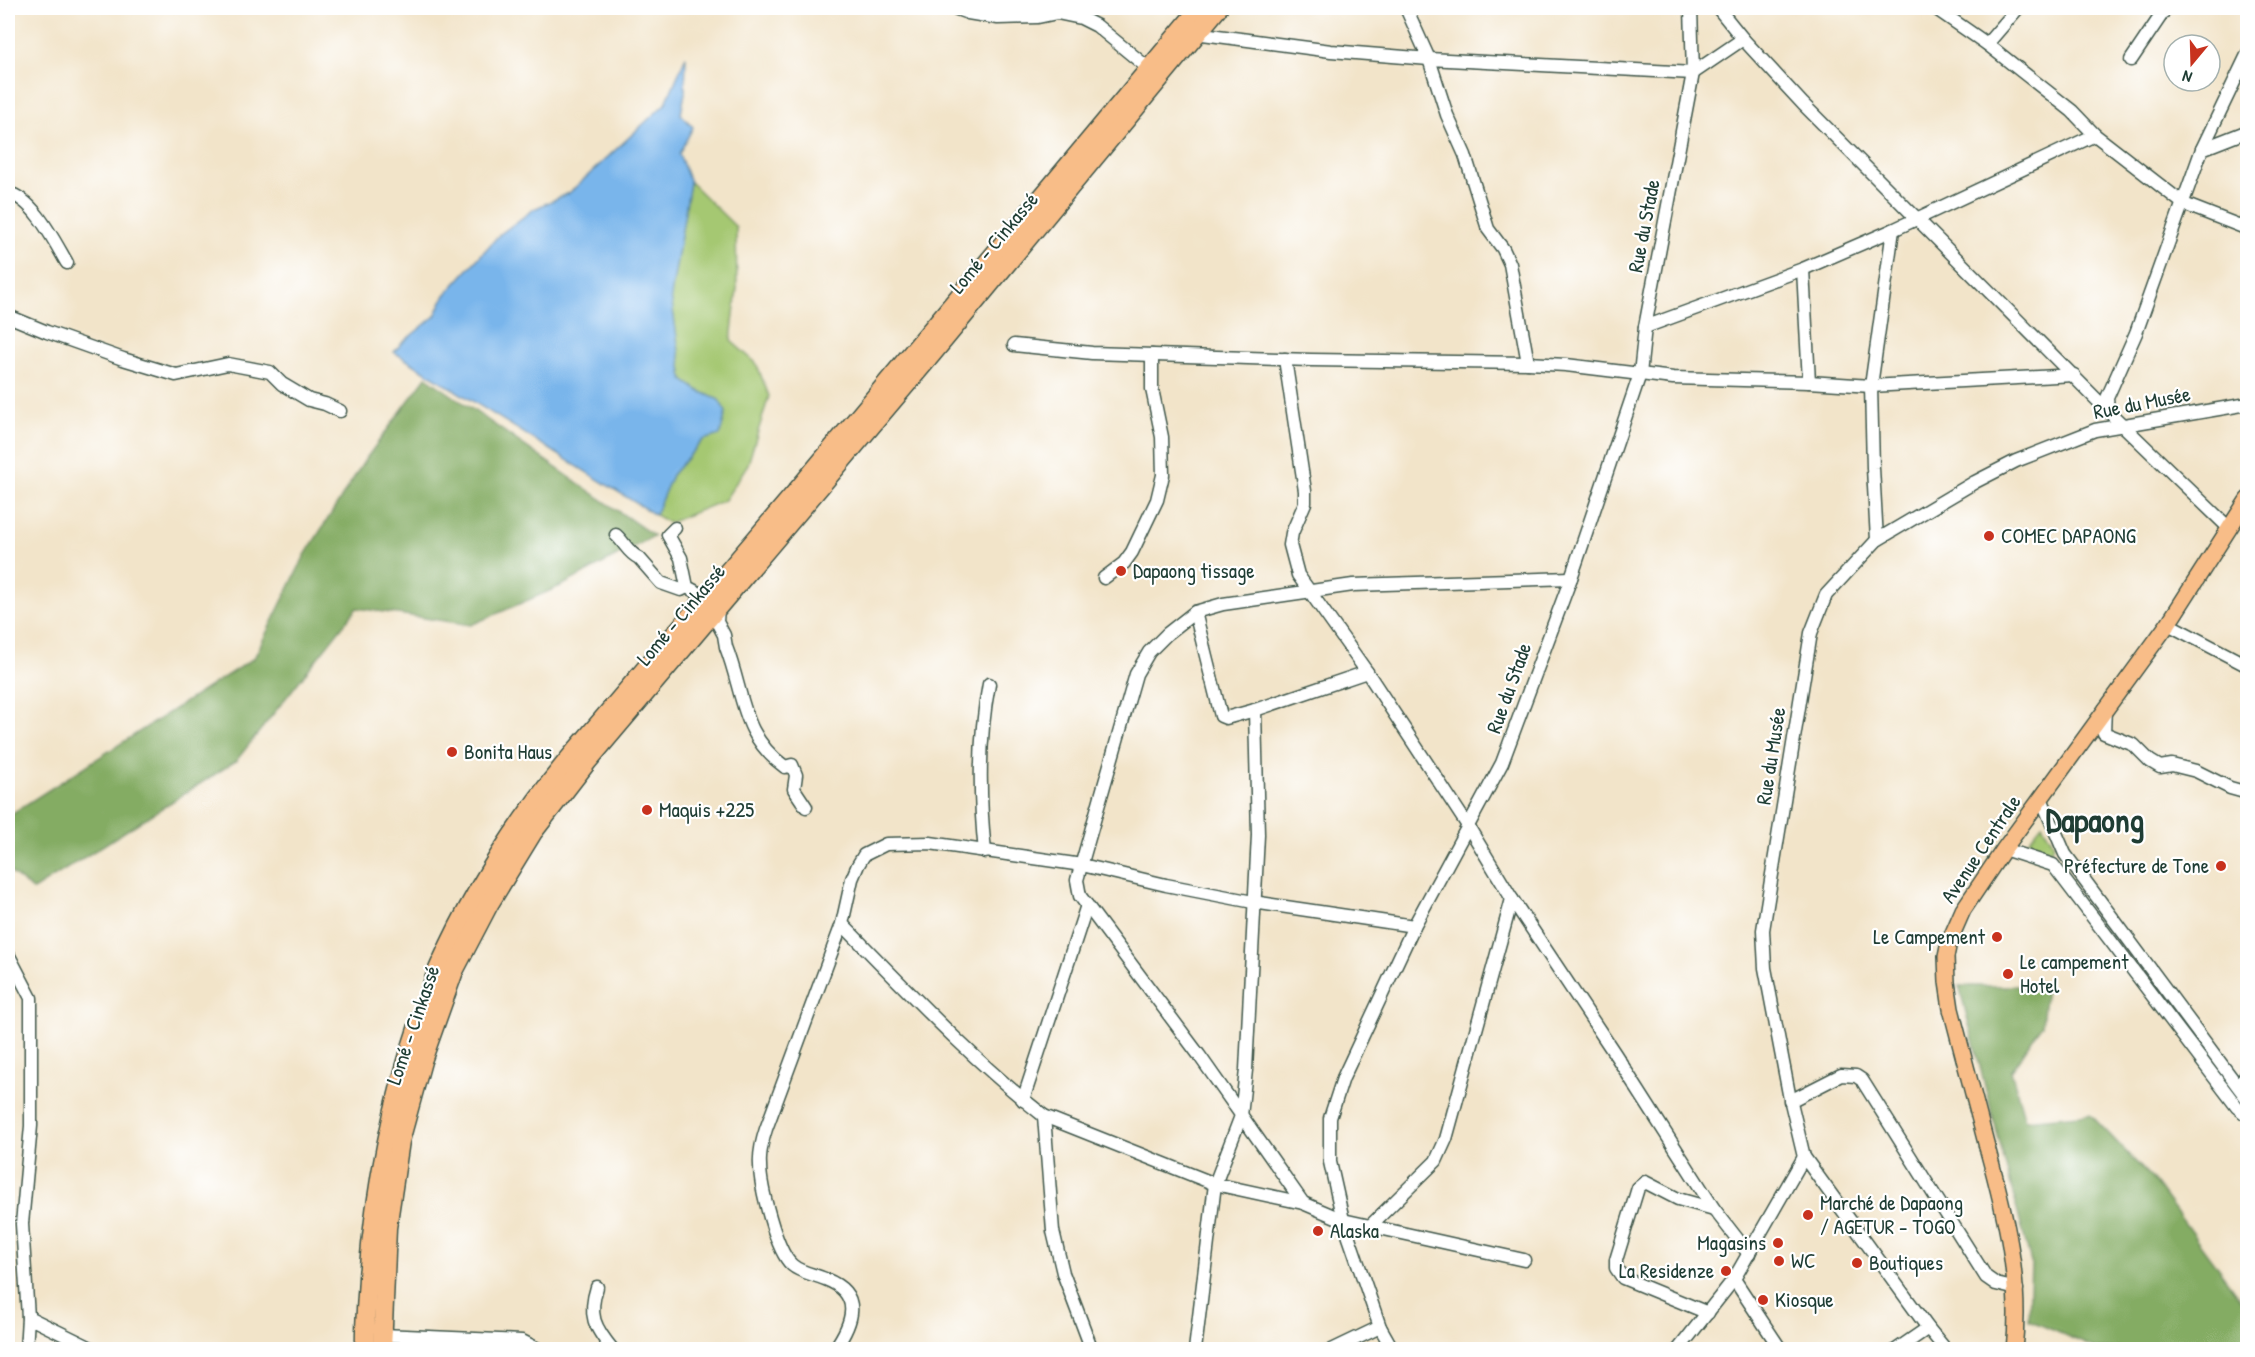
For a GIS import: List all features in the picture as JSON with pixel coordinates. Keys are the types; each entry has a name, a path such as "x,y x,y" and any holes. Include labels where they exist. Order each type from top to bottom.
{"highway":[{"name":"Lomé - Cinkassé","path":"364,1350 372,1227 386,1139 407,1058 497,858 545,787 932,354 1190,30 1200,8"},
{"name":"Lomé - Cinkassé","path":"712,601 1148,68 1218,8"},
{"name":"Lomé - Cinkassé","path":"382,1342 387,1228 400,1141 447,968"}],"main road":[{"name":"Avenue Centrale","path":"2014,1350 2017,1290 2013,1261 1998,1185 1951,1009 1946,957 1954,929 1963,910 2105,708 2168,624 2247,499"}],"street":[{"path":"954,8 998,18 1038,17 1057,13 1081,18 1097,26 1148,68"},
{"path":"1406,8 1430,59 1447,115 1465,155 1488,229 1503,249 1510,264 1528,363"},
{"name":"Rue du Stade","path":"1393,1350 1380,1327 1343,1220 1330,1162 1329,1118 1343,1078 1414,926 1502,763 1571,578 1640,374 1645,327 1693,73 1691,8"},
{"path":"1718,8 1743,39 1803,104 2121,424 2229,528"},
{"path":"1935,8 1987,44 2072,111 2095,135 2184,204 2247,229"},
{"path":"1987,44 2018,8"},
{"path":"2132,60 2166,8"},
{"path":"1190,30 1331,51 1430,59 1693,73 1743,39"},
{"path":"2108,411 2107,398 2136,333 2202,149 2247,53"},
{"path":"2202,149 2247,131"},
{"path":"1645,327 1803,269 1918,219 2095,135"},
{"path":"8,193 16,195 33,211 51,234 67,263"},
{"path":"1877,540 1871,386 1893,230"},
{"path":"1803,269 1809,382"},
{"path":"8,316 101,352 176,375 228,364 270,372 282,384 309,400 340,411"},
{"path":"1014,345 1067,352 1152,355 1528,363 1708,381 1809,382 1871,386 2074,375"},
{"path":"1104,578 1124,563 1132,552 1157,500 1163,475 1162,437 1152,389 1152,355"},
{"path":"1285,359 1305,492 1305,503 1292,533 1290,545 1298,575 1367,672 1714,1209 1749,1254"},
{"name":"Rue du Musée","path":"1946,1350 1804,1157 1765,968 1763,930 1810,633 1826,596 1877,540 1929,507 2016,461 2095,429 2247,404"},
{"path":"675,528 668,535 681,558 687,587 712,601 749,723 767,752 785,767 792,765 796,780 794,789 806,807"},
{"path":"616,535 624,548 639,558 661,583 681,590 687,587"},
{"path":"1304,1203 1199,1055 1080,896 1077,886 1082,865 1137,674 1142,663 1157,644 1195,612 1223,604 1353,585 1571,578"},
{"path":"1195,612 1221,716 1226,718 1367,672"},
{"path":"2168,624 2247,666"},
{"path":"985,852 980,759 983,714 989,684"},
{"path":"2105,708 2104,733 2134,745 2150,761 2160,767 2172,765 2196,771 2230,788 2247,793"},
{"path":"1195,1350 1215,1184 1241,1116 1248,1055 1253,902 1258,835 1255,710"},
{"path":"2041,798 2064,854 2247,1100"},
{"path":"834,1350 852,1318 852,1305 839,1286 827,1279 799,1270 790,1264 782,1252 761,1179 759,1164 766,1129 842,924 855,872 864,855 873,849 902,842 930,843 1082,865 1253,902 1414,926"},
{"path":"2004,849 2053,865 2237,1107 2247,1116"},
{"path":"1371,1225 1429,1169 1440,1153 1512,899"},
{"path":"1023,1100 1087,905"},
{"path":"842,924 952,1035 1023,1100 1044,1116 1215,1184 1304,1203 1343,1220 1524,1260"},
{"path":"8,954 31,998 31,1126 22,1224 28,1317 26,1350"},
{"path":"2193,1049 2205,1041"},
{"path":"2238,1086 2247,1072"},
{"path":"1791,1101 1841,1075 1856,1076 1862,1080 1986,1277 1996,1284 2017,1290"},
{"path":"1044,1116 1053,1231 1063,1273 1092,1350"},
{"path":"1678,1350 1734,1279 1804,1157"},
{"path":"1708,1313 1623,1278 1616,1268 1616,1260 1638,1188 1645,1182 1684,1201 1714,1209"},
{"path":"1734,1279 1781,1350"},
{"path":"597,1287 592,1313 601,1336 613,1350"},
{"path":"28,1317 95,1350"},
{"path":"1332,1350 1380,1327"},
{"path":"1896,1350 1928,1328"},
{"path":"382,1342 522,1341 540,1350"}],"green space":[{"path":"690,182 736,227 737,288 731,341 756,363 769,396 748,464 725,500 669,523 655,515 672,475 703,440 719,400 699,391 683,380 671,296"},
{"path":"426,377 654,536 563,585 471,625 357,608 236,761 33,890 8,870 8,816 254,658 305,555 365,460"},
{"path":"2042,824 2054,844 2048,851 2036,849 2028,844"},
{"path":"1959,986 2046,986 2042,1025 2011,1071 2025,1120 2090,1114 2153,1180 2247,1308 2247,1349 2097,1349 2029,1320 2031,1263"}],"water":[{"path":"686,56 685,93 681,114 693,127 679,154 690,182 671,296 683,380 699,391 719,400 726,412 720,435 703,440 672,475 655,515 394,352 435,316 445,295 499,235 534,209 569,193 666,103"}],"place":[{"name":"COMEC DAPAONG","path":"1989,536"},
{"name":"Dapaong tissage","path":"1121,571"},
{"name":"Bonita Haus","path":"452,752"},
{"name":"Maquis +225","path":"647,810"},
{"name":"Préfecture de Tone","path":"2221,866"},
{"name":"Le Campement","path":"1997,937"},
{"name":"Le campement Hotel","path":"2008,974"},
{"name":"Marché de Dapaong / AGETUR - TOGO","path":"1808,1215"},
{"name":"Alaska","path":"1318,1231"},
{"name":"Magasins","path":"1778,1243"},
{"name":"WC","path":"1779,1261"},
{"name":"Boutiques","path":"1857,1263"},
{"name":"La Residenze","path":"1726,1271"},
{"name":"Kiosque","path":"1763,1300"}],"district":[{"name":"Dapaong","path":"2095,820"}]}
